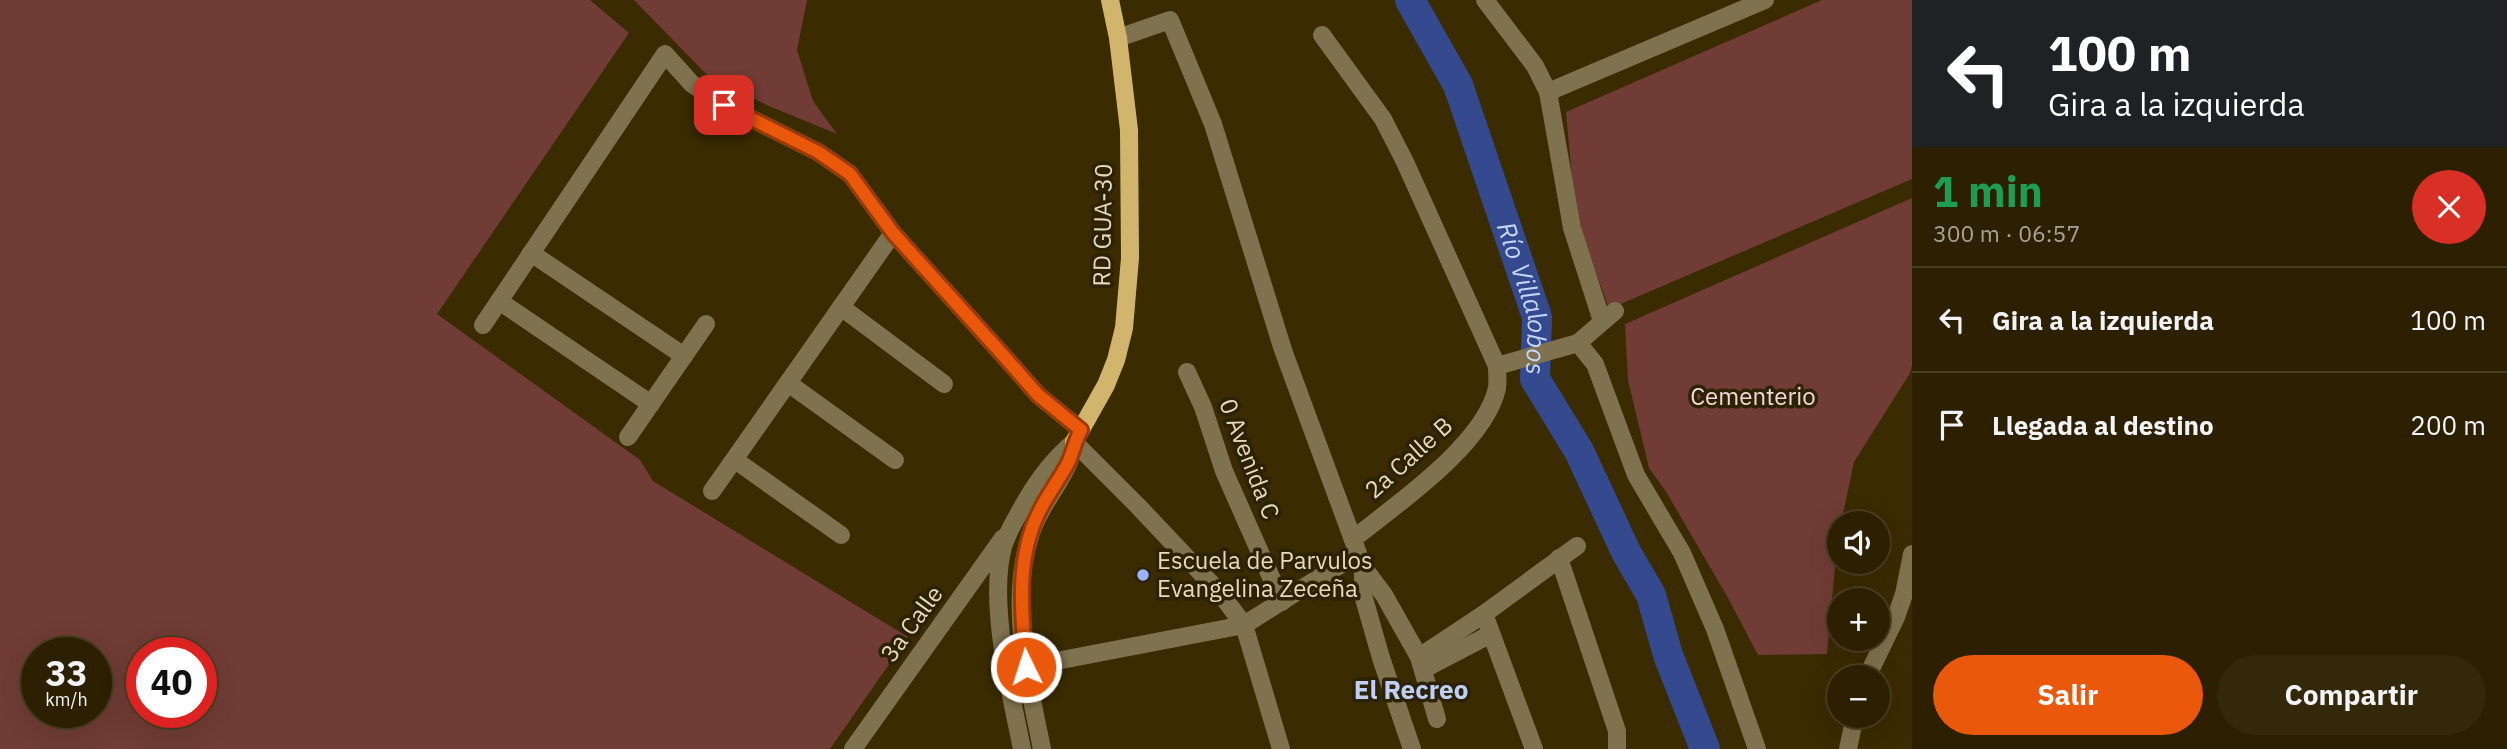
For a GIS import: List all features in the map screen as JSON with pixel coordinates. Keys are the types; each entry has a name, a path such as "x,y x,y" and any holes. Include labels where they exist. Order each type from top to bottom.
{"main road":[{"name":"RD GUA-30","path":"1077,436 1116,360 1124,328 1130,258 1129,130 1118,38 1110,0"}],"street":[{"path":"1322,34 1382,119 1405,162 1497,366 1575,344 1608,316 1572,228 1548,92 1535,66 1485,0"},
{"path":"1548,92 1765,0"},
{"path":"1118,38 1170,20 1213,124 1283,350 1321,459 1358,554 1384,594 1422,663 1437,719"},
{"path":"483,325 666,54 692,84 724,105 818,152 850,174 893,233 1220,593 1244,625 1281,749"},
{"path":"712,491 893,233"},
{"path":"531,253 684,356"},
{"path":"499,301 651,404"},
{"path":"841,307 944,384"},
{"path":"628,437 706,324"},
{"path":"1575,344 1595,364 1636,475 1682,554 1715,629 1756,749"},
{"name":"2a Calle B","path":"1026,667 1244,625 1358,554 1467,442 1487,412 1497,388 1497,366"},
{"name":"0 Avenida C","path":"1187,372 1203,407 1224,471 1282,602"},
{"path":"788,383 895,460"},
{"path":"1022,749 1006,670 1000,608 1002,550 1011,527 1036,484 1077,436"},
{"path":"1042,749 1026,667 1021,603 1025,556 1038,514 1069,463 1077,436"},
{"path":"734,460 841,535"},
{"path":"1011,527 1030,535"},
{"name":"3a Calle","path":"853,749 1011,527"},
{"path":"1422,663 1577,546"},
{"path":"1358,554 1363,595 1412,749"},
{"path":"1873,665 1896,617 1912,554"},
{"path":"1559,558 1617,731 1617,749"},
{"path":"1484,614 1534,749"},
{"path":"1422,663 1491,634"},
{"path":"1848,749 1852,728"}],"green space":[{"path":"0,0 590,0 629,33 437,314 640,460 653,481 908,637 830,749 0,749"},
{"path":"634,0 807,0 797,50 813,101 837,134 709,77"},
{"path":"1822,0 1912,0 1912,179 1609,309 1583,236 1572,179 1566,112"},
{"name":"Cementerio","path":"1912,198 1912,366 1854,462 1844,511 1827,511 1827,574 1834,574 1833,588 1827,588 1827,654 1758,655 1728,598 1665,490 1649,468 1628,380 1625,324"}],"waterway":[{"name":"Río Villalobos","path":"1410,0 1458,85 1537,317 1535,379 1579,451 1626,552 1651,595 1668,655 1705,749"}],"place":[{"name":"Escuela de Parvulos Evangelina Zeceña","path":"1143,575"}],"district":[{"name":"El Recreo","path":"1411,690"}],"route":[{"path":"724,105 818,152 850,174 893,233 1038,395 1081,430 1074,442 1069,463 1038,514 1025,556 1021,603 1026,667"}]}
